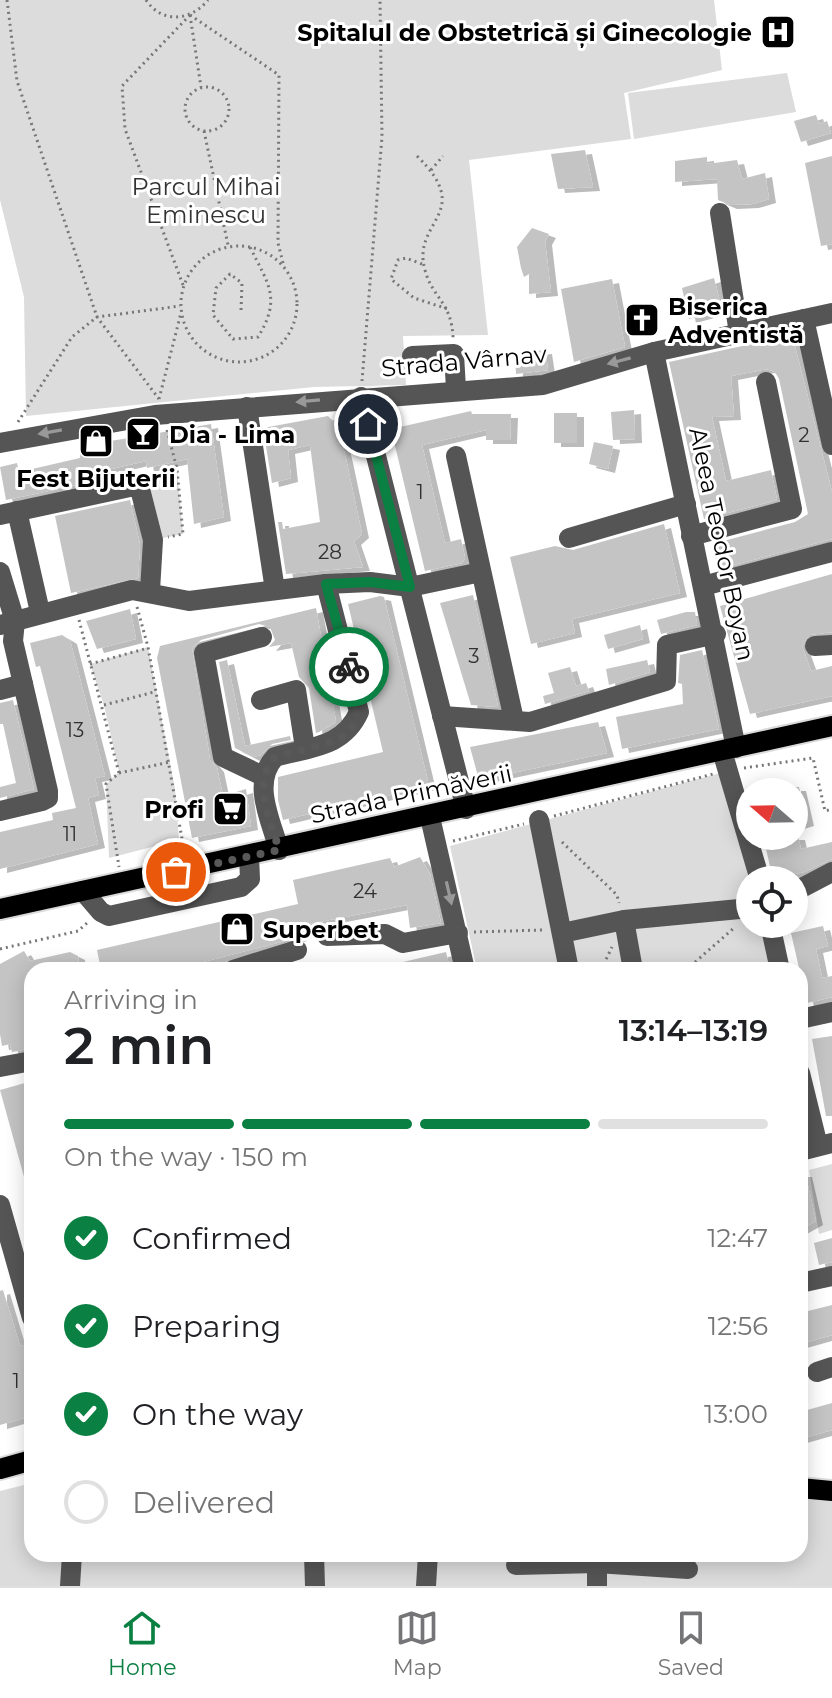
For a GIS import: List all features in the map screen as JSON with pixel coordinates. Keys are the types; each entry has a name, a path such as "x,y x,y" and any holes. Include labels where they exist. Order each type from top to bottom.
{"main road":[{"name":"Strada Primăverii","path":"0,909 730,756 832,726"},
{"path":"0,1469 24,1462"},
{"path":"808,1489 832,1491"}],"street":[{"path":"720,213 739,333"},
{"name":"Strada Vârnav","path":"5,436 161,409 247,407 456,389 543,385 654,352 832,313"},
{"path":"804,319 832,445"},
{"name":"Aleea Teodor Boyan","path":"654,352 691,536 716,634 730,756 757,866"},
{"path":"412,356 454,354 456,389"},
{"path":"691,536 792,509 766,382"},
{"path":"361,397 466,809"},
{"path":"247,407 275,590"},
{"path":"456,456 514,720"},
{"path":"40,612 8,513 139,485 153,540 141,591"},
{"path":"569,538 686,504"},
{"path":"703,586 832,552"},
{"path":"0,572 7,623 48,798 0,811"},
{"path":"7,623 40,612 76,607 141,591 189,601 326,584 370,582 410,587 481,572"},
{"path":"279,850 262,789 263,776 275,757 336,742 353,725 359,712 326,584"},
{"path":"442,716 530,722 666,681 667,645 716,634"},
{"path":"262,637 204,653 223,757 263,776"},
{"path":"0,690 23,684"},
{"path":"261,700 296,690 305,748"},
{"path":"430,817 463,962"},
{"path":"539,820 567,962"},
{"path":"83,891 101,912 109,916 241,887 250,879 249,856"},
{"path":"808,885 832,872"},
{"path":"562,933 624,920 736,917"},
{"path":"624,920 632,962"},
{"path":"327,936 385,934 403,943 458,933"},
{"path":"773,938 778,962"},
{"path":"260,962 297,950"},
{"path":"808,1017 832,1012"},
{"path":"0,1067 24,1062"},
{"path":"808,1108 817,1147"},
{"path":"2,1218 24,1291"},
{"path":"808,1281 832,1276"},
{"path":"70,1586 72,1562"},
{"path":"314,1562 315,1586"},
{"path":"426,1586 428,1562"},
{"path":"515,1586 516,1562"},
{"path":"597,1562 597,1586"},
{"path":"630,1562 688,1569"}],"path":[{"path":"7,0 17,81 97,317 161,409 177,469 183,534 153,540"},
{"path":"146,0 159,13 169,17 190,15 279,75 278,243 284,268 294,285 297,304 294,323 285,340 270,353 253,361 234,362 207,352 187,332 180,306 183,286 201,260 228,247 250,247 263,251 284,268"},
{"path":"183,286 125,129 122,86 208,0"},
{"path":"361,397 382,137 380,0"},
{"path":"190,15 201,88"},
{"path":"201,88 221,92 229,111 218,128 204,131 191,125 185,111 188,96 201,88"},
{"path":"204,131 228,247"},
{"path":"417,156 431,170 441,186 444,199 425,246 424,264 448,309 453,324 454,354"},
{"path":"431,170 443,156"},
{"path":"241,310 242,283 230,274 216,288 213,315 233,339 258,337 272,315 269,286 250,247"},
{"path":"424,264 406,258 398,260 391,279 414,298 448,309"},
{"path":"5,436 20,420 72,337 97,317 180,306"},
{"path":"161,409 181,313"},
{"path":"139,485 177,469"},
{"path":"141,591 155,692 170,762 179,840 191,869"},
{"path":"76,607 104,705 119,773"},
{"path":"90,664 148,647"},
{"path":"104,705 155,692"},
{"path":"438,845 539,820 730,756 813,758 825,811 832,809"},
{"path":"121,883 106,784 119,773 170,762"},
{"path":"539,820 617,895 624,920"},
{"path":"0,949 78,931 101,912"},
{"path":"695,962 736,924"},
{"path":"458,933 527,928 562,933"}],"green space":[{"name":"Parcul Mihai Eminescu","path":"0,0 714,0 722,70 624,93 631,139 469,160 488,335 403,336 406,385 314,387 26,416 24,297 0,200"},
{"path":"787,73 796,112 634,139 628,93"},
{"path":"177,469 183,534 153,540 139,485"},
{"path":"148,647 175,789 179,840 109,858 106,784 119,772 104,705 90,664"},
{"path":"731,770 736,799 736,850 745,850 748,866 736,866 736,938 768,938 773,962 475,962 450,846"},
{"path":"832,1164 832,1230 819,1234 809,1170"},
{"path":"24,1485 24,1562 808,1562 808,1500 832,1502 832,1586 0,1586 0,1491"}],"building":[{"path":"816,115 819,124 827,121 831,133 801,142 794,121"},
{"path":"585,150 593,187 558,189 551,154"},
{"path":"832,156 832,244 821,246 805,163"},
{"path":"707,157 707,164 737,160 742,179 765,173 769,199 730,205 718,200 717,179 675,182 675,161"},
{"path":"532,228 549,234 545,241 551,292 529,294 529,274 524,277 521,268 517,247"},
{"path":"714,278 722,310 689,319 682,288"},
{"path":"612,279 625,347 574,362 561,289"},
{"path":"792,335 832,492 832,539 718,569 712,544 795,522 808,514 779,379 775,372 767,369 731,376 734,416 712,417 726,481 771,470 777,500 704,519 669,362"},
{"path":"545,350 548,370 516,374 515,353"},
{"path":"634,410 635,439 613,440 611,412"},
{"path":"471,411 472,414 511,414 510,440 486,440 486,430 422,445 445,543 461,539 465,558 462,563 425,571 391,429"},
{"path":"554,413 577,413 577,443 554,443"},
{"path":"328,416 338,426 346,459 362,534 354,541 363,567 286,574 278,522 282,522 283,529 320,522 310,445 288,450 291,478 272,483 263,428"},
{"path":"211,424 224,517 194,524 187,459 147,468 146,461 89,474 91,482 6,500 0,467 17,463 19,472 80,458 81,446"},
{"path":"594,442 613,446 608,469 589,464"},
{"path":"130,500 140,545 138,578 71,593 55,516"},
{"path":"664,524 680,593 572,619 575,633 531,644 510,557 555,546 573,550"},
{"path":"832,574 832,632 809,635 802,646 811,671 832,666 832,696 750,714 720,606"},
{"path":"473,595 498,707 471,705 440,603"},
{"path":"384,597 429,786 283,820 278,800 278,777 383,752 348,604"},
{"path":"316,608 336,722 316,733 309,688 299,677 291,643 269,647 275,640 270,627 259,624 201,640 192,648 210,760 217,768 223,796 246,789 251,826 192,838 157,658 160,646"},
{"path":"130,609 136,639 97,649 86,621"},
{"path":"695,612 697,625 661,634 657,620"},
{"path":"640,625 643,639 608,649 604,635"},
{"path":"62,635 70,640 105,776 95,778 99,795 88,798 98,844 0,869 0,832 53,820 52,813 76,808 40,666 36,667 30,643"},
{"path":"702,650 719,729 622,749 616,717 683,704 682,684 678,683 680,655"},
{"path":"227,660 245,746 290,736 291,740 272,744 261,755 253,757 235,748 219,662"},
{"path":"647,660 650,672 609,685 606,669"},
{"path":"570,667 576,686 586,683 589,691 545,704 543,696 554,693 548,673"},
{"path":"13,700 34,789 0,798 0,787 16,783 3,724 0,724 0,703"},
{"path":"598,722 607,753 479,780 470,747"},
{"path":"832,842 832,859 808,870 808,866 770,866 766,850 808,850 808,847"},
{"path":"420,857 430,874 441,923 410,928 407,905 298,926 300,937 203,962 99,962 97,950 298,904 293,880 390,858 394,867"},
{"path":"823,926 828,946 816,949 822,978 832,976 832,997 808,1003 808,962 798,962 792,938 808,938 808,929"},
{"path":"24,951 30,961 70,952 78,956 78,962 24,962 24,1050 12,1052 10,1044 2,1046 0,964"},
{"path":"446,952 448,962 403,962"},
{"path":"832,1036 832,1116 826,1116 812,1039"},
{"path":"24,1083 24,1177 0,1090"},
{"path":"808,1186 816,1221 808,1226"},
{"path":"832,1238 832,1262 819,1265 814,1243"},
{"path":"3,1290 20,1346 24,1345 24,1418 0,1425 0,1291"},
{"path":"832,1305 832,1335 808,1342 808,1311"},
{"path":"832,1403 832,1430 808,1437 808,1410"}],"way so far":[{"path":"176,872 279,850 262,789 263,776 275,757 336,742 346,734 359,712 349,667"}],"place":[{"name":"Spitalul de Obstetrică și Ginecologie","path":"778,32"},
{"name":"Biserica Adventistă","path":"642,320"},
{"name":"Dia - Lima","path":"143,434"},
{"name":"Fest Bijuterii","path":"96,441"},
{"name":"Profi","path":"230,809"},
{"name":"Superbet","path":"237,929"}],"route":[{"path":"349,667 326,584 370,582 410,587 368,424"}]}
